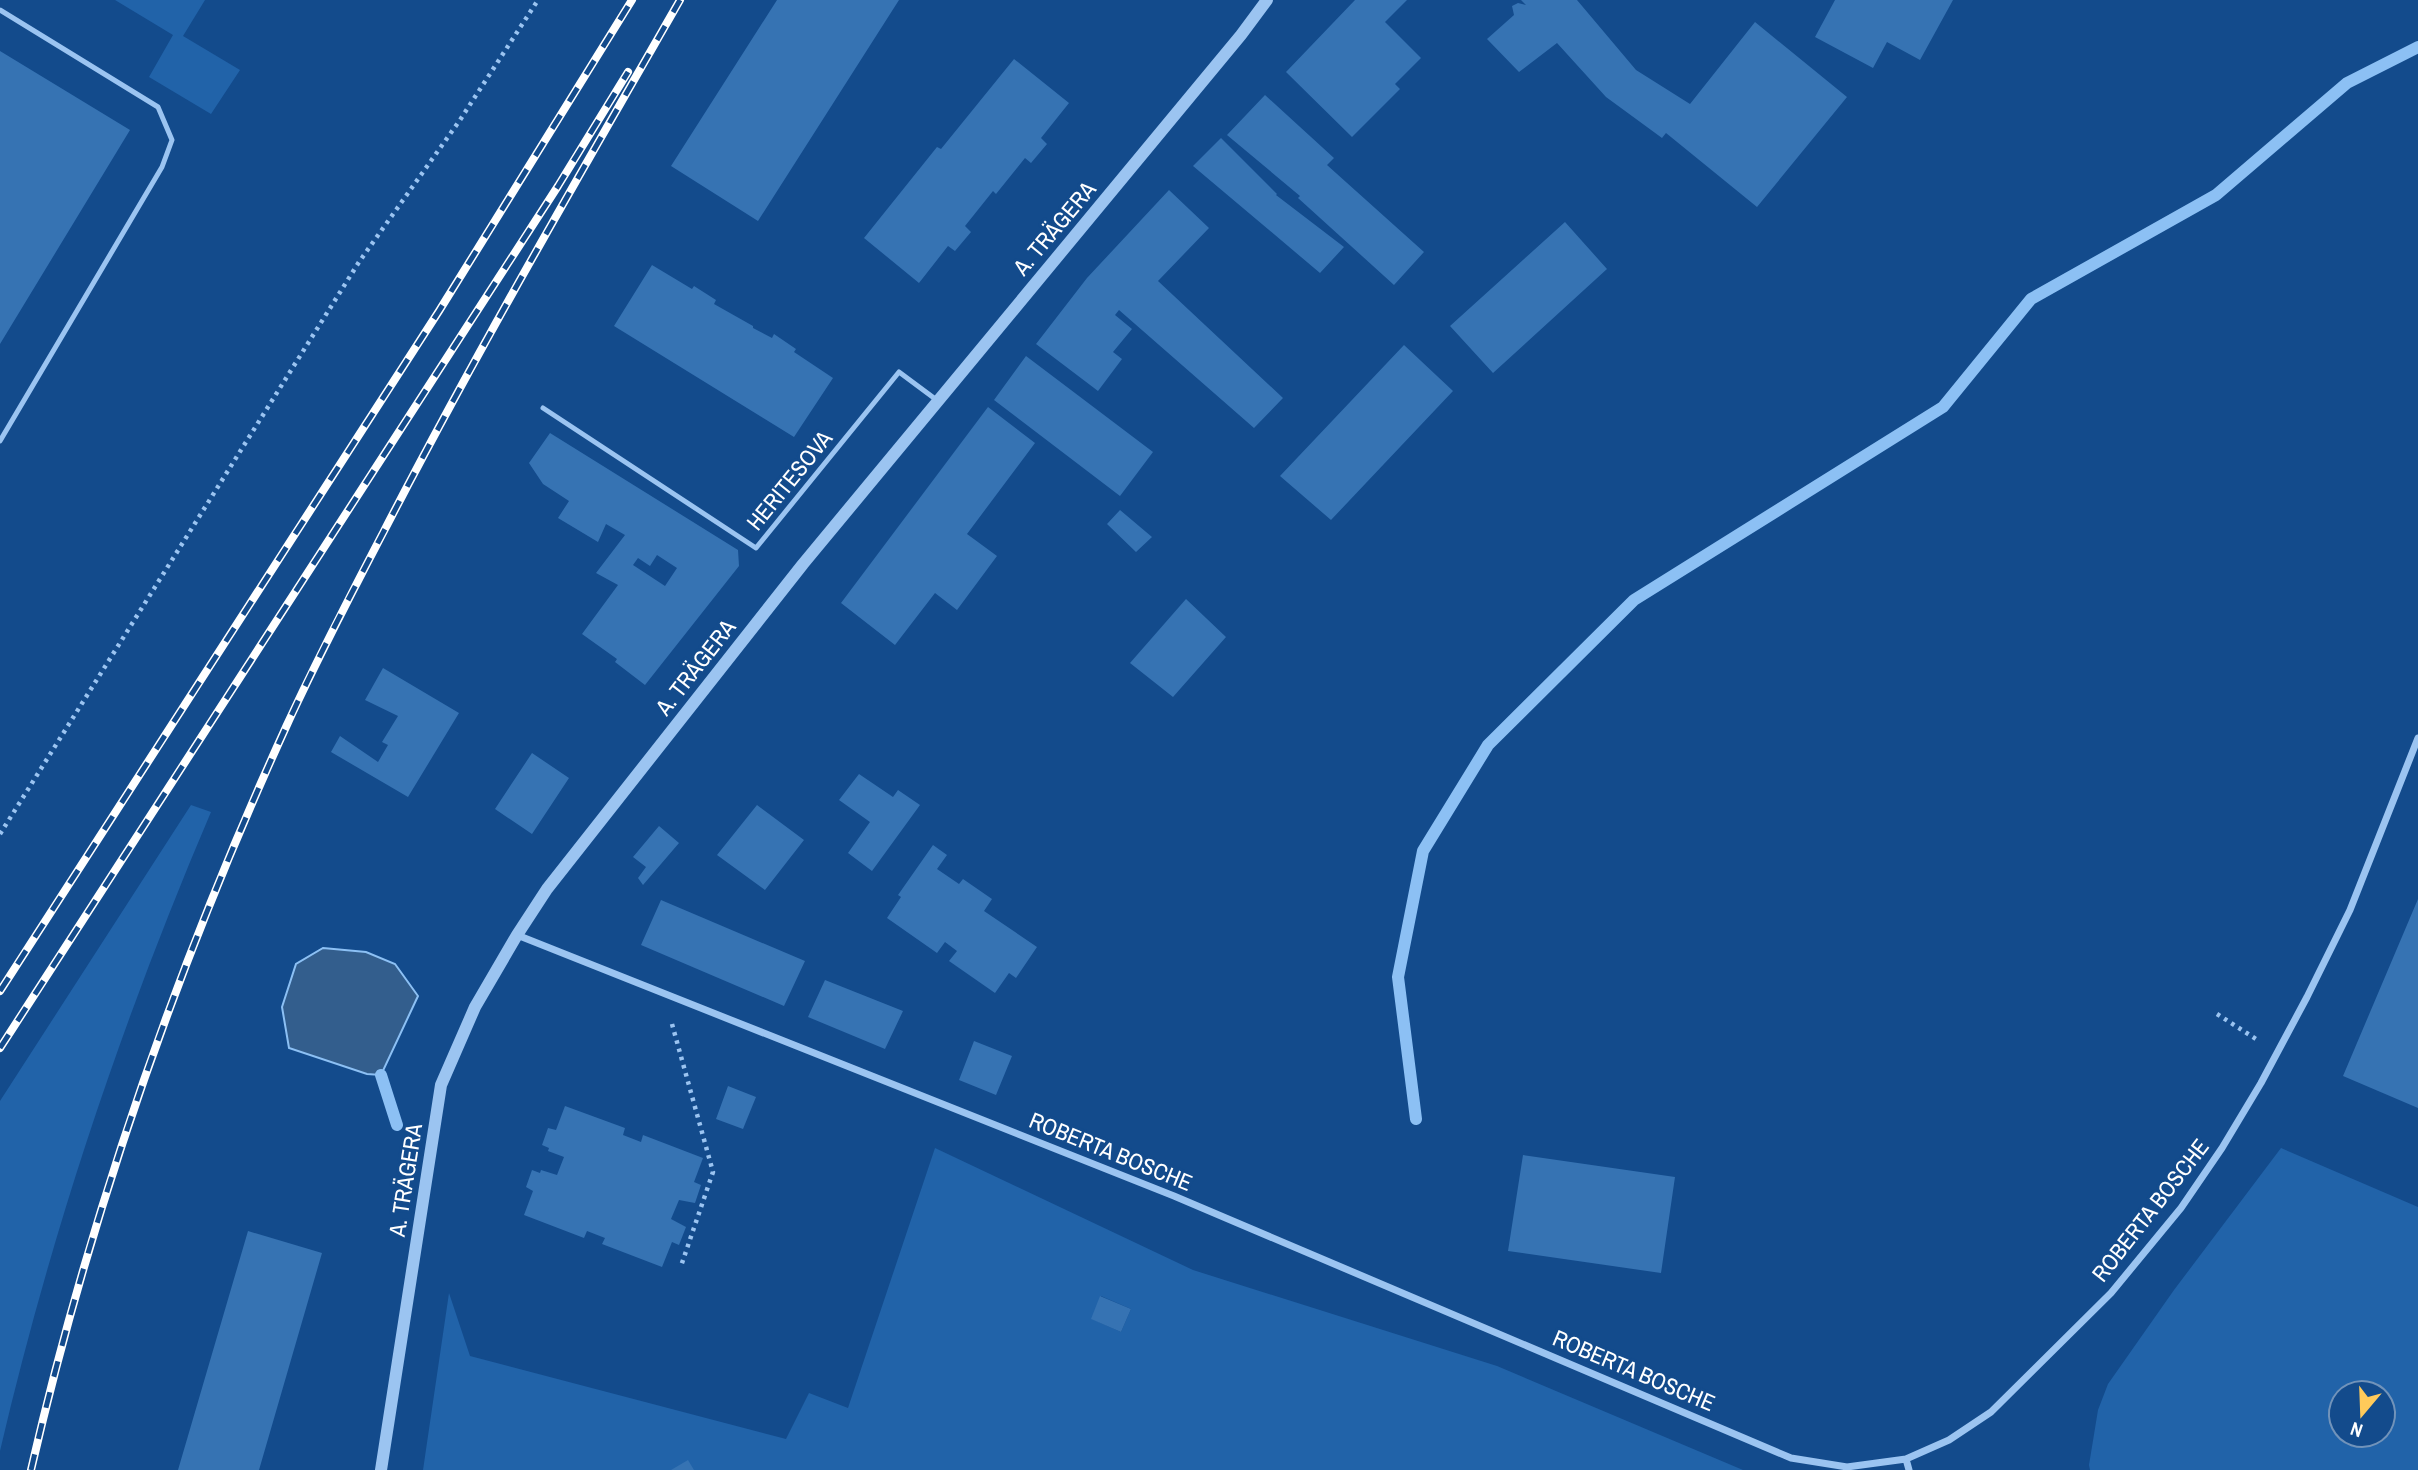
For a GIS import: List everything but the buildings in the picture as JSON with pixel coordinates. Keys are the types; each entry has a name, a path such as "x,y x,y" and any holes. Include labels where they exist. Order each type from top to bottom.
{"street":[{"name":"A. TRÄGERA","path":"381,1470 441,1085 475,1007 517,935 547,889 803,564 1232,46 1267,0"},
{"name":"ROBERTA BOSCHE","path":"517,935 1174,1196 1791,1458 1847,1467 1906,1459 1949,1440 1992,1412 2111,1293 2181,1208 2222,1148 2277,1053 2350,909 2418,738"},
{"path":"1906,1459 1909,1470"}],"lane":[{"path":"0,10 158,107 172,140 162,167 0,441"},
{"name":"HERITESOVA","path":"543,408 756,548 899,372 938,401"}],"path":[{"path":"0,834 359,262 460,120 538,0"},
{"path":"663,993 713,1172 681,1266"},
{"path":"2217,1014 2277,1053"}],"shaded area":[{"path":"115,0 205,0 183,36 240,70 211,114 149,77 173,35"},
{"path":"191,805 211,812 148,968 92,1127 42,1288 0,1451 0,1101"},
{"path":"323,948 366,952 395,964 418,996 381,1075 367,1074 289,1048 282,1007 296,964"},
{"path":"935,1148 1193,1270 1497,1366 1743,1470 423,1470 449,1293 470,1356 786,1439 809,1393 848,1408","holes":["1101,1296 1131,1309 1121,1332 1092,1319"]},
{"path":"2281,1148 2418,1207 2418,1470 2090,1470 2098,1410 2108,1384 2174,1290"}],"waterway":[{"path":"1416,1119 1398,977 1423,851 1488,745 1634,600 1943,407 2031,299 2216,195 2347,83 2418,47"},
{"path":"381,1075 397,1125"}],"railway":[{"path":"0,991 439,311 632,0"},
{"path":"31,1470 54,1374 109,1185 173,1000 246,817 309,678 419,464 529,264 680,0"},
{"path":"0,1048 558,186 628,72"}]}
